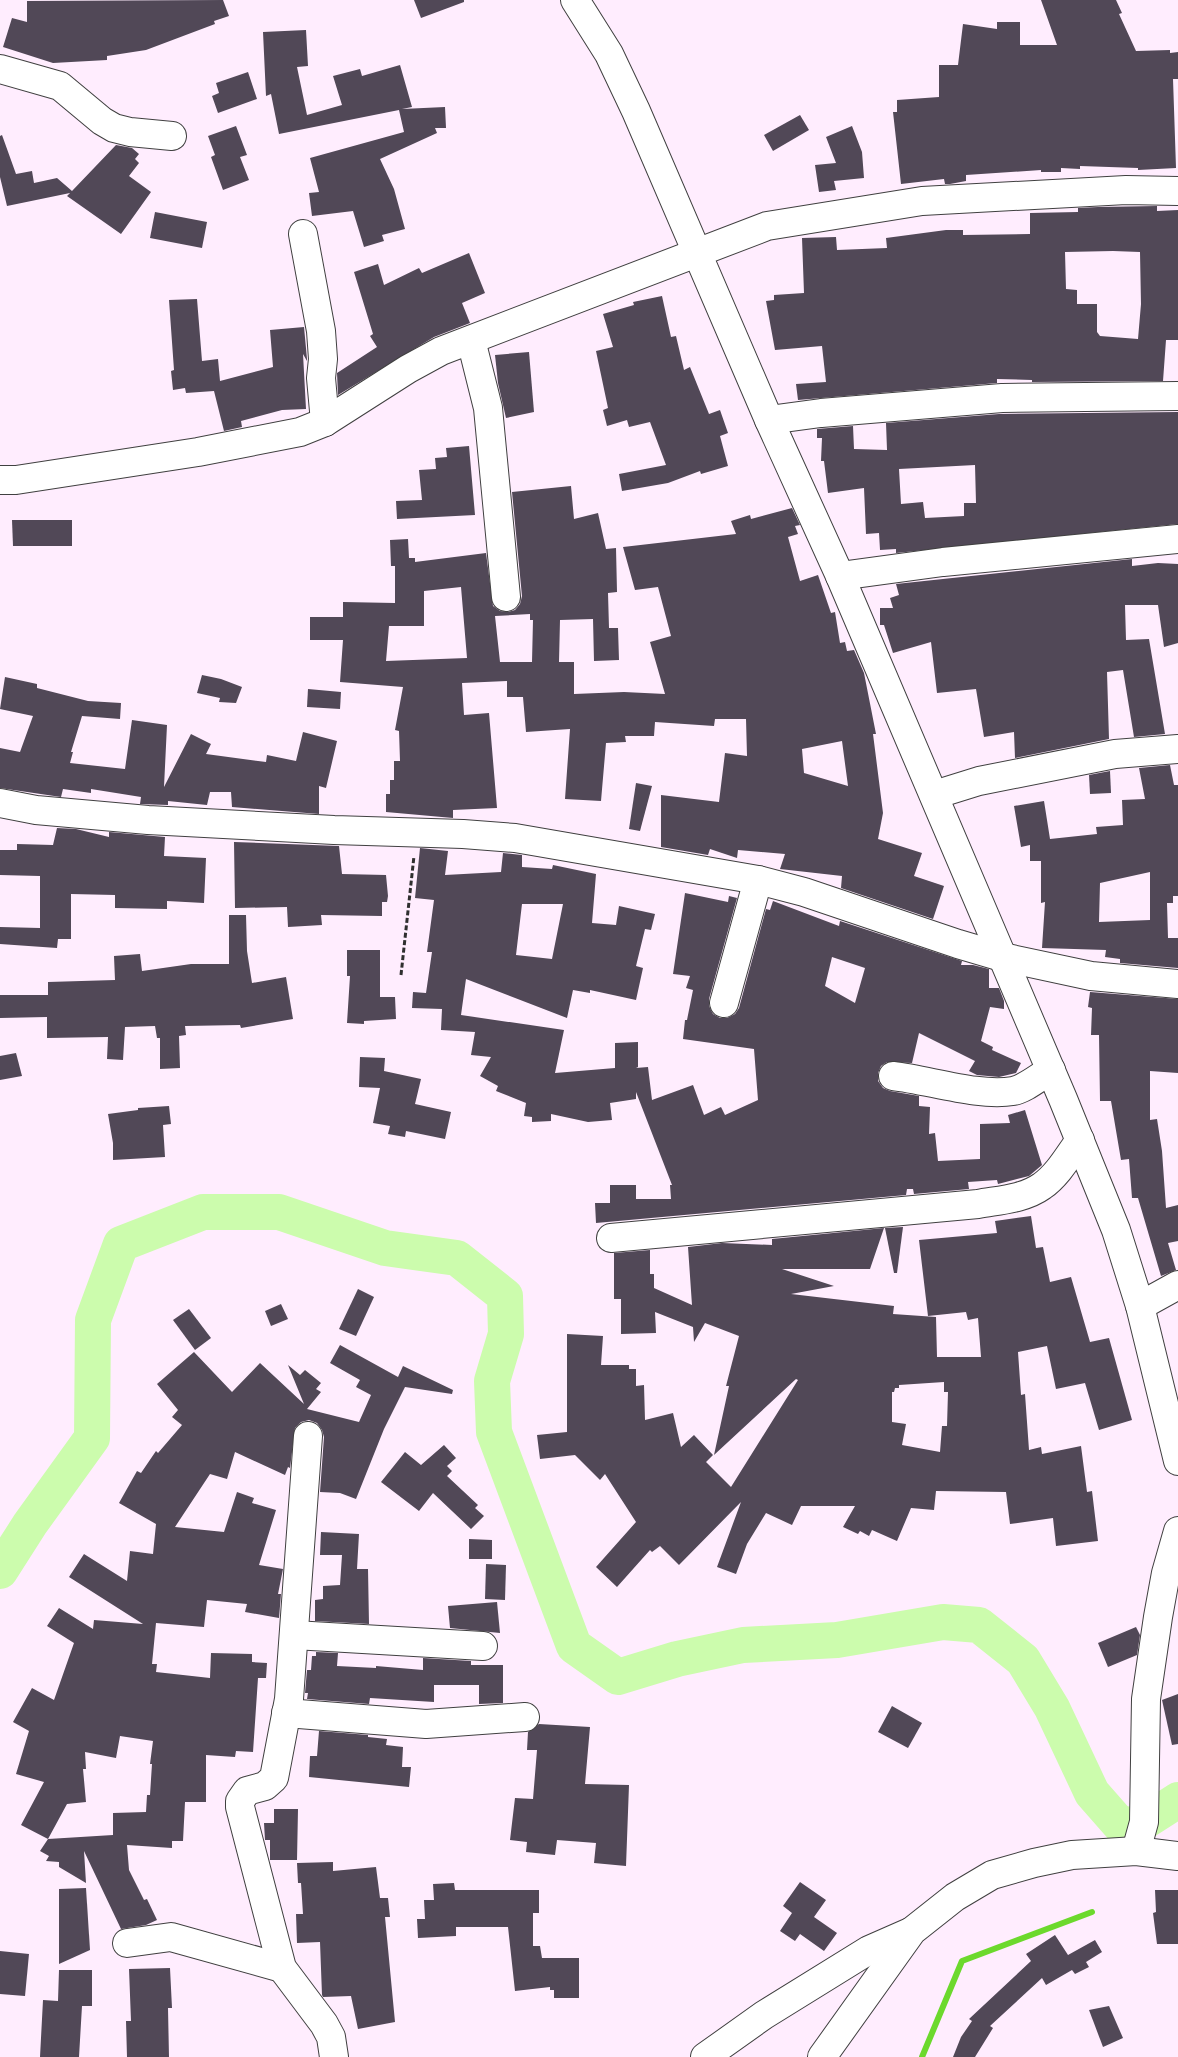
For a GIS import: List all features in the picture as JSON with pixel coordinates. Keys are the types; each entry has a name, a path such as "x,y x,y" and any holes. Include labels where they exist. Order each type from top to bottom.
{"street":[{"path":"575,0 609,54 636,110 696,253 840,576 1080,1140 1116,1230 1140,1306 1178,1461"},
{"path":"0,69 60,86 102,121 114,128 130,132 172,136"},
{"path":"0,480 16,480 198,452 300,432 325,422 440,351 543,310 767,226 922,201 1126,190 1178,191"},
{"path":"303,234 320,331 323,359 320,378 325,422"},
{"path":"471,340 488,408 506,597"},
{"path":"770,420 821,413 1002,398 1178,396"},
{"path":"840,576 952,561 1178,539"},
{"path":"934,795 979,781 1115,754 1178,749"},
{"path":"4,809 148,820 515,838 758,880 804,892 1002,957 1090,976 1178,984"},
{"path":"724,1003 758,880"},
{"path":"893,1076 925,1080 977,1091 1015,1091 1050,1070"},
{"path":"611,1238 978,1204 1021,1196 1042,1186 1061,1166 1080,1140"},
{"path":"1140,1306 1178,1285"},
{"path":"308,1436 294,1635 286,1713 274,1778 265,1786 247,1790 240,1801 240,1807 282,1968 324,2024 331,2037 334,2057"},
{"path":"1136,1851 1144,1822 1146,1699 1161,1599 1178,1531"},
{"path":"294,1635 483,1646"},
{"path":"286,1713 426,1724 525,1717"},
{"path":"705,2057 764,2015 869,1950 912,1931 955,1897 992,1875 1072,1855 1136,1851 1178,1856"},
{"path":"822,2057 912,1931"},
{"path":"127,1944 171,1937 282,1968"}],"path":[{"path":"401,975 416,832"}],"building":[{"path":"223,0 229,16 214,21 215,24 146,50 107,56 107,60 53,63 3,47 12,18 27,22 27,1"},
{"path":"414,0 464,0 464,2 421,18"},
{"path":"1041,0 1116,0 1122,13 1119,14 1136,51 1170,50 1170,53 1178,52 1178,79 1173,79 1176,168 1138,170 1138,168 1080,166 1080,169 1061,168 1061,172 1041,172 1041,170 966,175 966,181 950,184 945,184 944,179 901,184 893,112 897,112 897,100 939,97 939,65 958,65 963,24 997,29 997,22 1020,22 1020,45 1057,45"},
{"path":"306,30 308,66 297,67 307,115 342,105 333,76 360,69 362,76 400,65 412,107 402,109 445,107 446,128 435,128 437,133 380,159 394,189 405,229 382,235 384,241 364,247 353,211 312,216 309,193 319,192 310,158 404,132 399,110 279,134 271,94 266,96 263,32"},
{"path":"248,72 257,99 218,113 212,96 219,93 216,83"},
{"path":"800,115 809,130 773,151 764,135"},
{"path":"236,126 247,155 240,157 249,180 223,190 211,157 215,155 208,136"},
{"path":"852,126 862,152 864,178 834,181 836,190 819,192 815,165 836,163 826,137"},
{"path":"2,135 16,174 32,171 34,183 57,178 72,191 116,145 132,148 139,154 135,159 139,163 129,176 151,192 121,234 67,196 70,193 7,206 0,177 0,136"},
{"path":"1157,206 1157,211 1178,210 1178,340 1166,340 1163,381 1032,382 1032,380 997,379 997,383 798,400 796,384 826,382 822,346 775,350 766,301 774,300 774,295 804,293 802,238 836,237 837,250 887,248 886,238 946,230 963,230 963,235 1030,234 1030,213 1078,212 1078,208","holes":["1065,252 1140,252 1141,304 1138,339 1100,336 1097,332 1097,304 1077,304 1077,290 1066,289"]},
{"path":"155,212 207,222 202,248 150,238"},
{"path":"469,253 485,293 462,303 470,323 434,337 338,395 337,373 377,347 370,336 373,334 354,272 378,264 384,285 419,268 422,273"},
{"path":"662,296 671,337 676,336 684,370 690,367 709,414 720,410 728,433 720,436 728,466 701,474 700,471 668,483 622,491 619,474 666,465 650,422 629,427 627,420 607,426 603,410 608,408 596,351 613,347 603,314 634,305 633,302"},
{"path":"197,299 202,361 218,359 220,381 273,367 270,330 304,327 307,359 307,361 303,354 306,409 282,410 241,421 242,427 224,431 214,391 186,393 185,388 173,390 171,371 174,370 169,300"},
{"path":"529,352 534,412 506,418 498,383 495,355"},
{"path":"1178,412 1178,524 896,553 896,549 880,550 879,533 866,534 864,488 828,493 824,461 821,461 822,438 817,438 817,429 853,426 854,449 887,450 886,423 999,414","holes":["975,465 976,503 964,503 964,516 925,518 923,502 901,504 899,469"]},
{"path":"469,446 475,515 397,519 396,501 422,500 419,470 436,469 435,458 447,457 446,448"},
{"path":"571,486 574,519 598,513 606,549 616,548 617,592 608,593 609,628 618,628 619,660 594,661 593,619 560,620 559,662 574,662 574,694 624,692 665,694 650,642 671,636 658,587 635,590 623,547 736,534 731,521 750,515 751,519 792,508 800,525 795,526 798,534 788,537 800,581 818,575 831,613 835,612 840,643 845,642 847,651 854,650 864,673 876,734 873,734 883,813 878,839 922,853 914,876 944,886 933,919 841,888 842,876 780,869 785,854 738,850 737,858 710,849 708,855 661,847 661,795 719,802 725,753 747,756 746,719 715,719 714,726 655,722 654,736 625,736 626,742 606,743 601,801 565,799 570,729 526,732 523,697 507,697 507,681 462,683 464,715 489,713 497,808 453,810 453,818 386,812 386,794 390,794 390,780 394,780 394,761 400,761 399,731 395,730 403,687 340,682 343,640 310,640 310,617 343,617 343,602 395,603 395,566 391,566 390,540 408,539 409,558 415,558 415,562 486,553 493,606 500,611 508,612 515,610 520,604 522,596 512,492","holes":["461,587 467,658 386,661 389,626 424,626 424,591","530,614 530,620 533,620 532,662 500,662 495,616","842,741 848,786 804,773 802,749"]},
{"path":"12,520 72,520 72,546 13,546"},
{"path":"1132,559 1132,566 1158,563 1178,564 1178,643 1164,647 1158,605 1125,605 1126,640 1149,639 1165,734 1134,737 1123,670 1107,672 1109,739 1015,758 1014,732 984,737 976,689 937,693 931,642 893,653 884,625 880,625 880,608 893,608 890,598 899,595 896,584"},
{"path":"202,675 221,679 242,687 236,703 219,702 220,698 197,693"},
{"path":"5,677 37,684 37,688 88,701 121,703 120,719 82,716 71,752 73,752 70,763 125,769 132,720 167,725 164,787 191,734 211,744 206,754 266,762 267,755 296,761 303,732 337,741 326,788 319,786 319,814 232,807 231,792 210,792 207,805 168,801 168,805 140,804 141,797 91,789 91,793 63,789 61,797 0,788 0,748 20,752 33,716 0,709"},
{"path":"308,689 341,692 340,709 307,707"},
{"path":"1170,765 1174,785 1178,785 1178,896 1173,896 1173,903 1167,903 1168,938 1178,938 1178,968 1120,963 1120,959 1105,957 1106,950 1042,948 1045,902 1041,903 1041,861 1030,861 1030,845 1021,847 1014,806 1044,801 1050,839 1097,834 1096,827 1123,825 1122,800 1145,799 1139,768","holes":["1150,872 1150,920 1099,922 1100,883"]},
{"path":"1110,771 1111,793 1090,794 1089,775"},
{"path":"636,783 652,786 640,831 629,829"},
{"path":"57,828 76,829 109,837 109,832 165,837 164,856 206,858 204,903 167,901 167,909 115,908 115,895 71,894 71,939 58,939 57,948 0,944 0,927 40,928 40,876 0,875 0,850 17,850 17,844 53,845"},
{"path":"234,842 339,846 342,874 386,875 388,896 387,902 382,902 382,916 321,915 322,925 288,927 287,907 235,908"},
{"path":"420,848 448,851 445,875 501,872 503,853 522,855 522,867 552,869 553,865 596,874 592,923 616,925 619,906 655,914 651,930 645,929 636,966 643,968 636,1000 590,990 590,993 573,990 567,1018 466,979 461,1015 564,1030 555,1073 615,1068 615,1043 638,1042 638,1067 636,1068 648,1067 652,1100 693,1085 704,1115 721,1107 725,1115 758,1100 754,1049 683,1039 685,1020 687,1020 693,990 686,988 690,976 673,974 685,893 728,902 729,896 737,898 709,999 709,1006 713,1014 720,1018 727,1018 735,1014 739,1008 766,909 770,910 773,901 839,926 840,921 962,961 961,965 973,965 989,969 989,988 999,988 1004,1001 1004,1009 990,1007 981,1041 993,1047 992,1050 1021,1063 1016,1073 999,1077 977,1075 969,1071 975,1061 919,1033 912,1063 887,1062 881,1066 878,1073 878,1081 883,1088 890,1091 919,1096 919,1106 930,1107 929,1134 935,1133 938,1161 980,1159 980,1124 1010,1123 1008,1115 1025,1110 1042,1165 1029,1176 998,1184 997,1180 968,1182 969,1189 914,1194 913,1189 907,1189 906,1195 596,1223 595,1203 610,1203 610,1185 636,1185 636,1199 671,1199 670,1185 672,1185 636,1092 636,1099 610,1103 612,1120 588,1122 551,1114 551,1121 532,1122 532,1117 524,1116 526,1103 496,1091 498,1086 480,1076 491,1057 471,1055 475,1032 441,1030 442,1009 412,1008 413,992 426,993 432,952 427,952 434,900 415,898","holes":["522,904 563,904 552,959 516,955","832,957 865,968 855,1003 825,986"]},
{"path":"229,915 246,915 247,951 252,983 286,977 293,1019 241,1028 240,1025 185,1026 186,1035 179,1036 180,1068 160,1069 160,1038 157,1038 155,1026 125,1027 123,1060 107,1059 108,1037 47,1038 47,1017 0,1018 0,995 48,995 48,982 115,980 114,956 140,954 142,971 191,964 229,964"},
{"path":"347,950 380,950 380,997 395,997 396,1019 364,1021 364,1024 347,1023 350,976 347,976"},
{"path":"1090,992 1178,999 1178,1073 1150,1071 1150,1120 1157,1119 1162,1151 1166,1208 1178,1205 1178,1241 1168,1243 1176,1270 1161,1276 1138,1198 1132,1198 1129,1159 1121,1160 1111,1101 1100,1101 1099,1035 1091,1035 1092,1008 1088,1007"},
{"path":"16,1053 22,1076 0,1080 0,1056"},
{"path":"360,1057 385,1058 384,1071 421,1079 415,1104 451,1112 445,1139 406,1131 405,1137 388,1134 390,1126 373,1123 380,1088 359,1087"},
{"path":"169,1106 171,1124 163,1125 165,1157 113,1160 113,1143 108,1114 138,1110 138,1108"},
{"path":"1031,1216 1036,1248 1043,1247 1050,1282 1071,1277 1090,1342 1109,1338 1132,1420 1099,1430 1085,1383 1056,1389 1047,1346 1018,1352 1021,1395 1025,1394 1029,1450 1041,1447 1042,1454 1081,1446 1087,1492 1092,1491 1098,1541 1056,1546 1053,1518 1010,1524 1006,1492 936,1491 934,1510 911,1508 897,1541 872,1530 869,1536 860,1531 858,1534 843,1527 855,1506 801,1506 792,1525 766,1513 747,1544 736,1574 717,1567 741,1502 679,1565 660,1546 652,1552 650,1550 617,1587 596,1567 636,1522 605,1474 600,1480 575,1455 540,1459 537,1435 567,1432 567,1334 603,1336 601,1365 629,1365 629,1369 636,1369 636,1386 644,1385 645,1420 673,1413 681,1447 694,1435 713,1455 706,1462 731,1487 798,1380 796,1379 714,1455 729,1386 726,1386 739,1336 705,1323 694,1342 693,1327 655,1312 656,1333 621,1334 621,1299 614,1299 614,1253 650,1250 650,1274 654,1274 654,1288 692,1305 688,1247 722,1243 772,1245 772,1239 884,1228 870,1269 782,1269 834,1286 791,1294 894,1306 893,1314 936,1317 937,1357 981,1357 978,1318 968,1320 966,1312 928,1316 919,1240 997,1233 995,1221","holes":["944,1382 944,1392 948,1392 947,1426 942,1426 940,1452 902,1445 906,1424 892,1422 892,1392 894,1392 895,1388 899,1388 899,1385"]},
{"path":"903,1227 897,1273 894,1273 885,1228"},
{"path":"358,1289 374,1297 356,1336 339,1329"},
{"path":"281,1304 288,1319 271,1326 265,1311"},
{"path":"189,1309 211,1338 195,1350 173,1320"},
{"path":"340,1345 398,1377 403,1366 453,1390 452,1394 405,1387 384,1429 356,1499 340,1493 320,1492 324,1437 317,1423 309,1420 301,1422 295,1428 290,1468 288,1467 285,1475 235,1452 227,1479 210,1474 175,1527 224,1532 237,1492 254,1498 252,1503 276,1510 259,1565 283,1569 278,1594 281,1594 279,1618 245,1612 247,1604 207,1600 204,1627 156,1623 152,1664 157,1664 156,1672 210,1678 211,1653 252,1654 252,1662 267,1663 266,1678 258,1678 253,1752 236,1751 235,1757 206,1755 206,1802 185,1802 183,1841 172,1841 172,1848 127,1845 129,1870 144,1900 147,1899 157,1920 146,1925 121,1929 84,1851 86,1883 59,1867 59,1862 46,1861 49,1856 40,1851 48,1839 21,1825 44,1782 16,1774 29,1731 13,1722 32,1688 54,1700 74,1643 47,1626 59,1608 93,1629 94,1620 143,1624 69,1577 84,1554 127,1581 130,1551 153,1554 156,1524 119,1503 137,1471 141,1473 156,1451 158,1453 182,1425 172,1417 178,1410 157,1384 194,1352 232,1392 260,1363 304,1404 288,1365 300,1375 305,1370 321,1383 316,1389 321,1392 307,1409 359,1422 371,1395 356,1387 360,1380 330,1363","holes":["120,1736 153,1741 150,1764 152,1764 150,1795 147,1795 146,1812 113,1813 113,1835 48,1839 67,1804 86,1802 83,1769 86,1769 85,1752 116,1758"]},
{"path":"444,1445 456,1458 447,1466 452,1471 447,1476 478,1505 475,1508 484,1516 471,1529 433,1493 419,1511 381,1482 405,1452 421,1465"},
{"path":"321,1532 359,1534 357,1569 368,1569 369,1624 315,1621 315,1600 323,1599 323,1586 340,1585 342,1555 320,1555"},
{"path":"469,1539 492,1540 492,1559 469,1559"},
{"path":"486,1564 506,1565 505,1600 485,1599"},
{"path":"497,1602 500,1633 450,1628 448,1606"},
{"path":"1136,1627 1140,1635 1137,1655 1108,1667 1098,1643"},
{"path":"316,1652 338,1653 337,1666 376,1668 376,1666 423,1670 423,1658 471,1661 471,1665 503,1665 503,1703 479,1704 479,1685 434,1685 434,1702 370,1698 369,1704 307,1699 308,1693 305,1693 307,1670 311,1670 312,1656 316,1656"},
{"path":"1178,1694 1178,1744 1172,1745 1162,1700"},
{"path":"892,1706 922,1723 908,1748 878,1732"},
{"path":"539,1724 590,1727 585,1784 629,1785 626,1866 594,1863 596,1843 557,1840 555,1855 526,1852 527,1842 510,1840 515,1798 533,1799 537,1750 527,1750 528,1732"},
{"path":"319,1731 368,1735 368,1737 387,1739 386,1745 403,1747 402,1767 411,1767 409,1787 309,1777 310,1756 317,1756"},
{"path":"274,1809 298,1809 297,1860 270,1860 270,1840 265,1840 264,1823 274,1823"},
{"path":"333,1862 333,1871 376,1867 380,1898 388,1898 390,1917 385,1917 395,2022 358,2029 351,1996 323,1997 322,1995 320,1942 297,1943 296,1914 303,1914 301,1883 298,1883 297,1863"},
{"path":"800,1882 826,1900 814,1917 837,1933 824,1951 800,1934 795,1941 780,1931 792,1913 783,1906"},
{"path":"454,1883 455,1890 539,1890 539,1913 533,1913 533,1946 540,1946 542,1958 579,1958 579,1998 554,1998 554,1990 550,1990 550,1987 515,1991 508,1927 456,1927 456,1936 418,1938 417,1919 425,1919 424,1900 434,1900 433,1884"},
{"path":"86,1888 90,1950 59,1964 59,1889"},
{"path":"1155,1890 1178,1890 1178,1944 1157,1944 1153,1913 1156,1912"},
{"path":"1055,1935 1068,1955 1095,1940 1102,1952 1086,1962 1089,1967 1075,1974 1072,1970 1046,1985 1042,1978 990,2026 993,2028 975,2057 953,2057 961,2037 972,2021 969,2019 1031,1961 1026,1954"},
{"path":"0,1951 29,1954 25,1996 0,1994"},
{"path":"170,1968 172,2008 168,2008 169,2057 127,2057 126,2021 131,2021 129,1969"},
{"path":"59,1970 92,1970 92,2006 82,2006 79,2057 40,2057 43,2000 58,2001"},
{"path":"1109,2006 1123,2038 1103,2047 1089,2010"}],"waterway":[{"path":"0,1571 30,1524 92,1438 93,1320 121,1244 203,1212 279,1212 385,1248 457,1258 505,1296 506,1334 492,1381 494,1432 574,1646 618,1677 677,1659 743,1645 837,1640 943,1622 979,1625 1023,1660 1052,1708 1092,1793 1121,1826 1144,1822 1178,1800"},
{"path":"922,2057 962,1961 1092,1912"}]}
